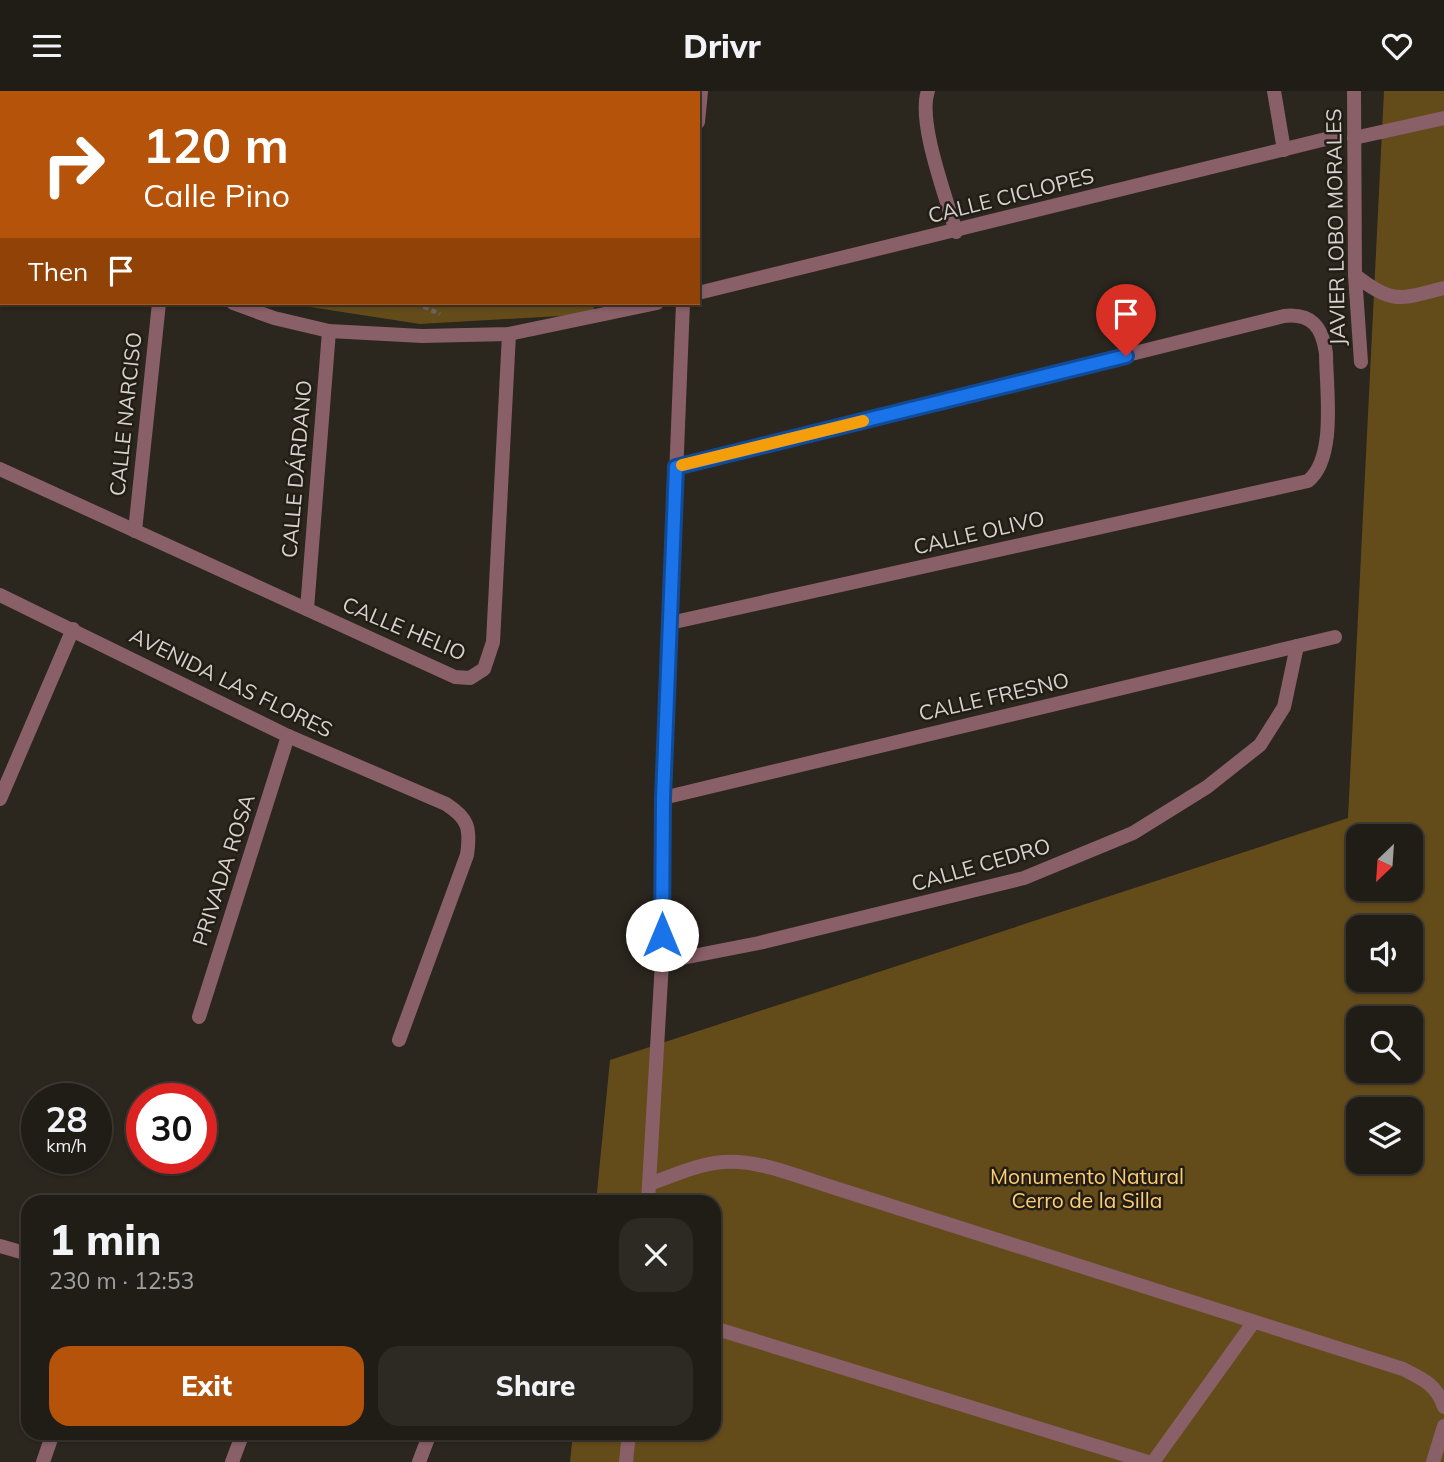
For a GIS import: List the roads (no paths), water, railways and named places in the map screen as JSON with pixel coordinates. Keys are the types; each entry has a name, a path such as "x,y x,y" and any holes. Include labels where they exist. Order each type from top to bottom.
{"street":[{"path":"1274,91 1284,150"},
{"name":"JAVIER LOBO MORALES","path":"1354,91 1355,275 1361,362"},
{"path":"926,96 929,130 956,232"},
{"path":"1354,138 1444,118"},
{"name":"CALLE CICLOPES","path":"700,293 956,232 1334,137"},
{"path":"1355,275 1377,292 1398,299 1444,288"},
{"name":"CALLE NARCISO","path":"135,531 159,305"},
{"path":"238,305 274,318 329,331 422,336 509,334 647,305"},
{"path":"648,1195 662,963 663,798 683,305"},
{"name":"CALLE OLIVO","path":"670,623 1297,484 1317,474 1325,453 1324,337 1312,320 1304,316 1284,316 676,467"},
{"name":"CALLE DÁRDANO","path":"307,609 329,331"},
{"name":"CALLE HELIO","path":"0,469 454,677 470,678 484,669 493,642 509,334"},
{"name":"AVENIDA LAS FLORES","path":"0,595 288,736 446,804 466,819 470,828 467,855 399,1039"},
{"path":"0,799 73,629"},
{"name":"CALLE FRESNO","path":"663,798 1335,637"},
{"name":"CALLE CEDRO","path":"662,963 759,943 1024,878 1133,833 1207,787 1260,745 1284,707 1297,646"},
{"name":"PRIVADA ROSA","path":"199,1017 288,736"},
{"path":"649,1184 710,1163 744,1162 835,1188 1403,1369 1439,1392 1444,1407"},
{"path":"0,1246 21,1252"},
{"path":"721,1330 1151,1462 1253,1323"},
{"path":"1433,1462 1444,1426"},
{"path":"43,1462 51,1440"},
{"path":"232,1462 240,1440"},
{"path":"419,1462 427,1440"},
{"path":"626,1462 628,1440"}],"park label":[{"name":"Monumento Natural Cerro de la Silla","path":"1087,1189"}]}
